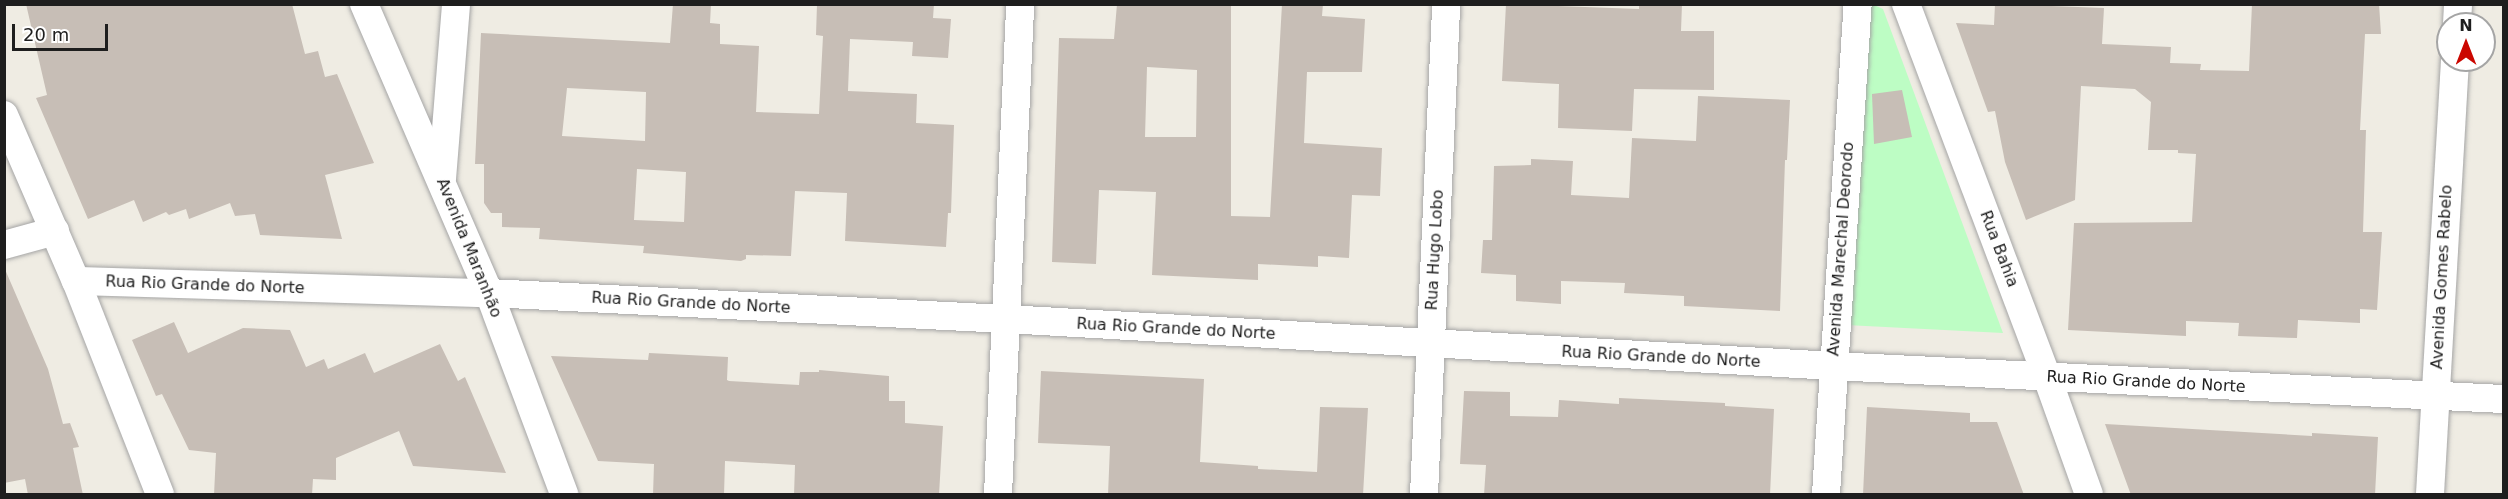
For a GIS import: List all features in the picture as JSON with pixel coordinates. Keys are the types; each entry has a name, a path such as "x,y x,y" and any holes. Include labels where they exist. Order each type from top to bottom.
{"street":[{"name":"Avenida Maranhão","path":"364,4 489,293 564,495"},
{"path":"442,183 456,4"},
{"path":"998,495 1020,4"},
{"name":"Rua Hugo Lobo","path":"1424,495 1446,4"},
{"name":"Avenida Marechal Deorodo","path":"1826,495 1858,4"},
{"name":"Rua Bahia","path":"1906,4 2047,377 2089,495"},
{"name":"Avenida Gomes Rabelo","path":"2430,495 2453,72"},
{"path":"4,115 76,281"},
{"path":"4,245 55,231"},
{"name":"Rua Rio Grande do Norte","path":"160,495 76,281 489,293 1006,319 1833,366 2504,399"}],"green space":[{"path":"1862,5 1874,5 1883,9 2003,333 1846,325"}],"building":[{"path":"26,4 292,4 305,54 318,51 325,77 337,74 374,163 325,175 342,239 260,235 255,214 235,216 230,203 189,219 186,209 169,215 166,212 143,222 134,200 88,219 36,98 47,95"},
{"path":"673,4 711,4 710,23 720,24 720,44 759,46 756,112 819,114 823,36 816,35 817,4 934,4 933,18 951,19 948,58 912,56 913,42 850,39 848,91 917,94 916,123 954,125 951,213 948,213 946,247 845,241 847,193 795,191 791,256 746,255 746,259 741,261 643,253 644,246 539,239 540,228 502,227 502,213 491,213 484,203 484,164 475,164 481,33 670,43","holes":["567,88 646,92 645,141 562,136","637,169 686,172 684,222 634,220"]},
{"path":"1117,4 1231,4 1231,216 1270,217 1282,4 1323,4 1322,16 1365,19 1362,72 1307,72 1304,143 1382,148 1380,196 1352,195 1349,258 1318,256 1318,267 1258,264 1258,280 1152,275 1156,192 1099,190 1096,264 1052,262 1059,38 1114,39","holes":["1147,67 1197,70 1196,137 1145,137"]},
{"path":"1506,4 1639,9 1639,4 1682,4 1681,31 1714,31 1714,90 1634,89 1632,131 1558,128 1559,84 1502,81"},
{"path":"1995,4 2104,8 2102,44 2171,47 2170,63 2201,64 2200,70 2249,71 2252,4 2379,4 2381,34 2365,34 2360,130 2366,130 2363,232 2382,232 2377,310 2360,309 2360,323 2298,320 2297,338 2238,336 2239,323 2186,321 2186,336 2068,330 2074,223 2192,222 2196,154 2178,153 2178,150 2148,150 2151,102 2135,89 2081,86 2075,200 2026,220 2005,162 1995,111 1988,112 1956,23 1994,25"},
{"path":"1902,90 1912,137 1874,144 1872,94"},
{"path":"1698,96 1790,100 1787,160 1785,160 1780,311 1684,306 1684,296 1624,293 1625,283 1561,281 1561,304 1516,301 1516,275 1481,273 1483,240 1492,240 1494,166 1531,165 1531,159 1573,161 1571,195 1629,198 1632,138 1696,141"},
{"path":"4,267 48,369 63,424 70,423 79,447 73,448 83,495 28,495 25,479 4,483"},
{"path":"174,322 188,353 243,328 290,330 306,367 324,359 328,369 365,353 374,373 440,344 458,381 465,377 506,473 413,466 399,431 336,458 336,480 313,479 312,495 214,495 216,453 189,450 162,394 156,396 132,340"},
{"path":"649,353 728,357 727,380 729,381 799,385 800,372 819,372 819,370 889,376 889,401 905,401 905,423 943,426 939,495 794,495 795,465 725,461 724,495 653,495 654,464 598,461 551,356 648,360"},
{"path":"1041,371 1204,379 1200,462 1258,466 1258,469 1317,472 1320,407 1368,408 1363,495 1108,495 1110,446 1038,443"},
{"path":"1464,391 1510,392 1510,416 1558,417 1559,400 1619,404 1619,398 1725,403 1725,406 1774,409 1770,495 1484,495 1486,465 1460,464"},
{"path":"1867,407 1970,413 1970,422 1997,422 2024,495 1863,495"},
{"path":"2105,424 2312,436 2312,433 2378,437 2375,495 2131,495"}]}
